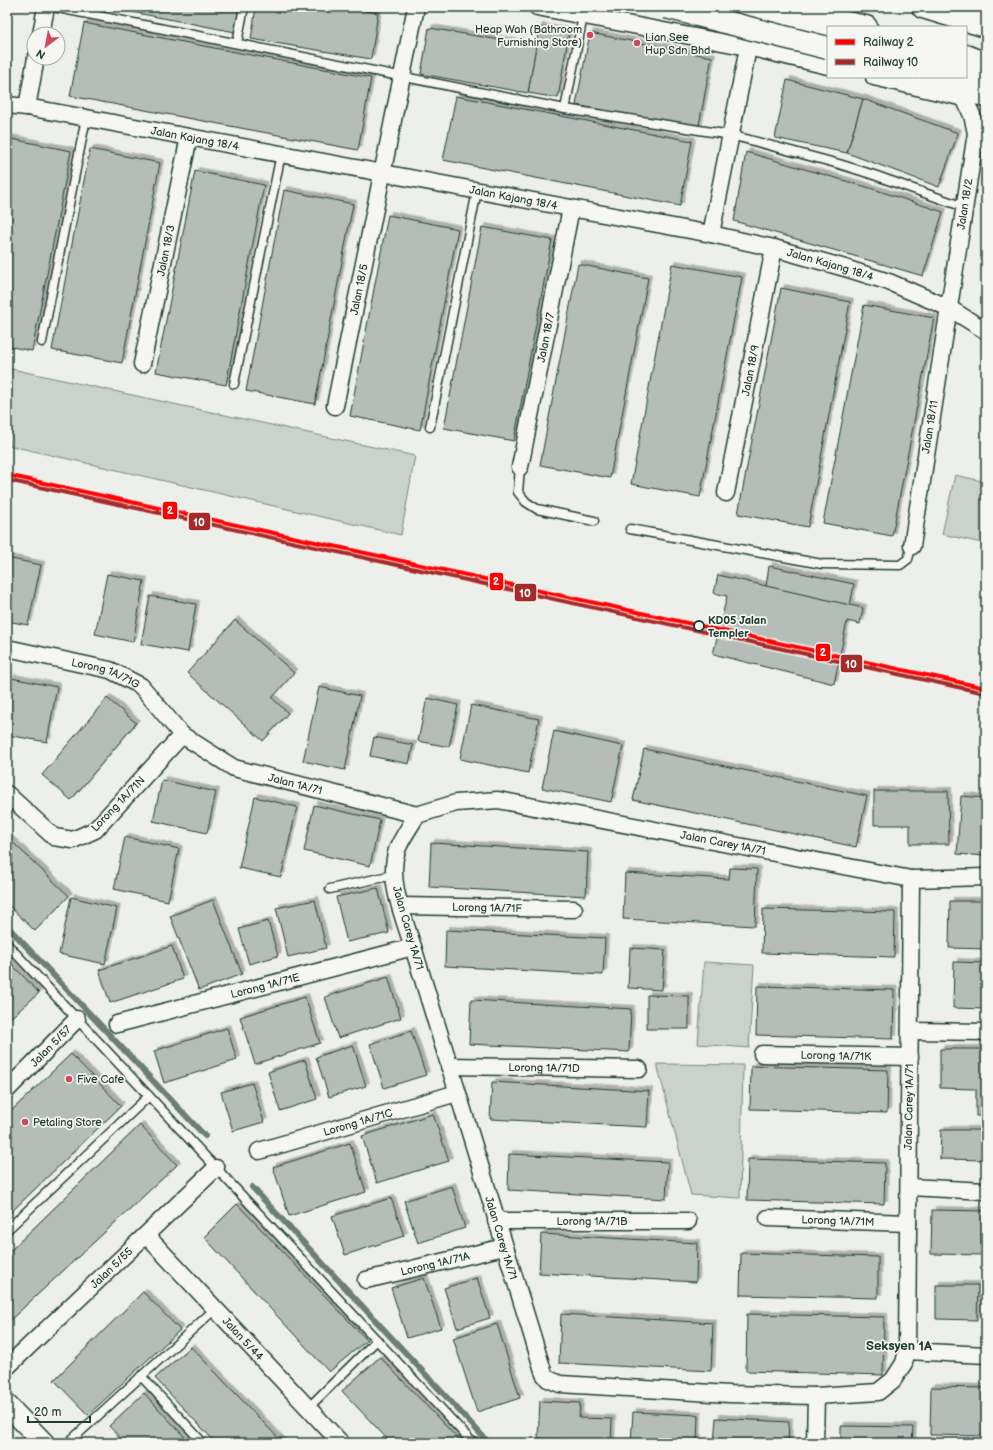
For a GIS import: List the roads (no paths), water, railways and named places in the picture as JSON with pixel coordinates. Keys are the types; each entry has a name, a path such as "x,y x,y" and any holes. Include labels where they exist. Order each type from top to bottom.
{"main road":[{"path":"666,7 827,48"},
{"path":"698,7 762,12 859,26"},
{"path":"923,7 986,26"},
{"path":"982,7 986,9"},
{"path":"762,12 827,36"},
{"path":"967,56 986,64"},
{"path":"967,77 986,83"},
{"path":"930,78 986,96"}],"street":[{"path":"42,26 46,7"},
{"name":"Jalan 18/5","path":"336,406 416,7"},
{"path":"537,7 748,47 827,66"},
{"path":"711,234 748,47 762,12"},
{"path":"27,107 35,66"},
{"name":"Jalan 18/2","path":"878,78 964,98 972,115 976,133 949,308"},
{"name":"Jalan Kajang 18/4","path":"7,105 27,107 711,234 774,248 889,282 949,308 986,331"},
{"name":"Jalan 18/3","path":"142,364 189,137"},
{"name":"Jalan 18/7","path":"520,467 571,208"},
{"name":"Jalan 18/9","path":"726,493 774,248"},
{"name":"Jalan 18/11","path":"912,546 949,308"},
{"name":"Lorong 1A/71G","path":"7,648 110,670 142,686 182,735"},
{"name":"Lorong 1A/71N","path":"7,794 54,837 73,840 95,830 182,735"},
{"name":"Jalan 1A/71","path":"182,735 234,768 417,814"},
{"name":"Jalan Carey 1A/71","path":"498,800 911,879 907,1351 904,1363 892,1380 878,1392 816,1396 728,1394 560,1384 548,1379 544,1374 457,1093 393,875 397,850 417,814 456,803 498,800"},
{"path":"911,879 986,877"},
{"name":"Lorong 1A/71F","path":"401,906 574,909"},
{"name":"Lorong 1A/71E","path":"117,1024 413,947"},
{"name":"Jalan 5/57","path":"7,1090 78,1020"},
{"path":"910,1030 986,1032"},
{"name":"Lorong 1A/71K","path":"762,1054 910,1057"},
{"name":"Lorong 1A/71D","path":"449,1066 639,1069"},
{"name":"Lorong 1A/71C","path":"259,1150 457,1093"},
{"name":"Jalan 5/55","path":"7,1367 216,1168"},
{"path":"909,1187 986,1191"},
{"name":"Lorong 1A/71M","path":"768,1218 908,1223"},
{"name":"Lorong 1A/71B","path":"496,1221 688,1221"},
{"name":"Jalan 5/44","path":"146,1235 341,1443"},
{"name":"Lorong 1A/71A","path":"366,1280 504,1247"},
{"path":"907,1351 986,1354"},
{"path":"815,1443 816,1396"},
{"path":"7,1405 44,1443"}],"lane":[{"path":"53,7 565,109 731,135 839,164 964,207"},
{"path":"237,43 244,7"},
{"path":"565,109 583,16"},
{"path":"42,342 86,118"},
{"path":"234,384 281,154"},
{"path":"430,427 477,191"},
{"path":"520,467 518,492 526,502 537,510 594,521"},
{"path":"630,529 822,564 900,565 908,559 912,546"},
{"path":"330,889 393,875"},
{"path":"7,944 473,1443"},
{"path":"7,1230 149,1096"},
{"path":"68,1443 215,1309"},
{"path":"308,1408 377,1340"},
{"path":"141,1376 203,1443"}],"waterway":[{"path":"7,926 205,1136"},
{"path":"252,1187 489,1443"}],"rail line":[{"name":"2","path":"7,475 986,688"},
{"name":"10","path":"7,480 985,693"}],"place":[{"name":"Heap Wah (Bathroom Furnishing Store)","path":"590,35"},
{"name":"Lian See Hup Sdn Bhd","path":"637,43"},
{"name":"KD05 Jalan Templer","path":"699,626"},
{"name":"Five Cafe","path":"69,1079"},
{"name":"Petaling Store","path":"25,1122"}],"district":[{"name":"Seksyen 1A","path":"899,1346"}]}
